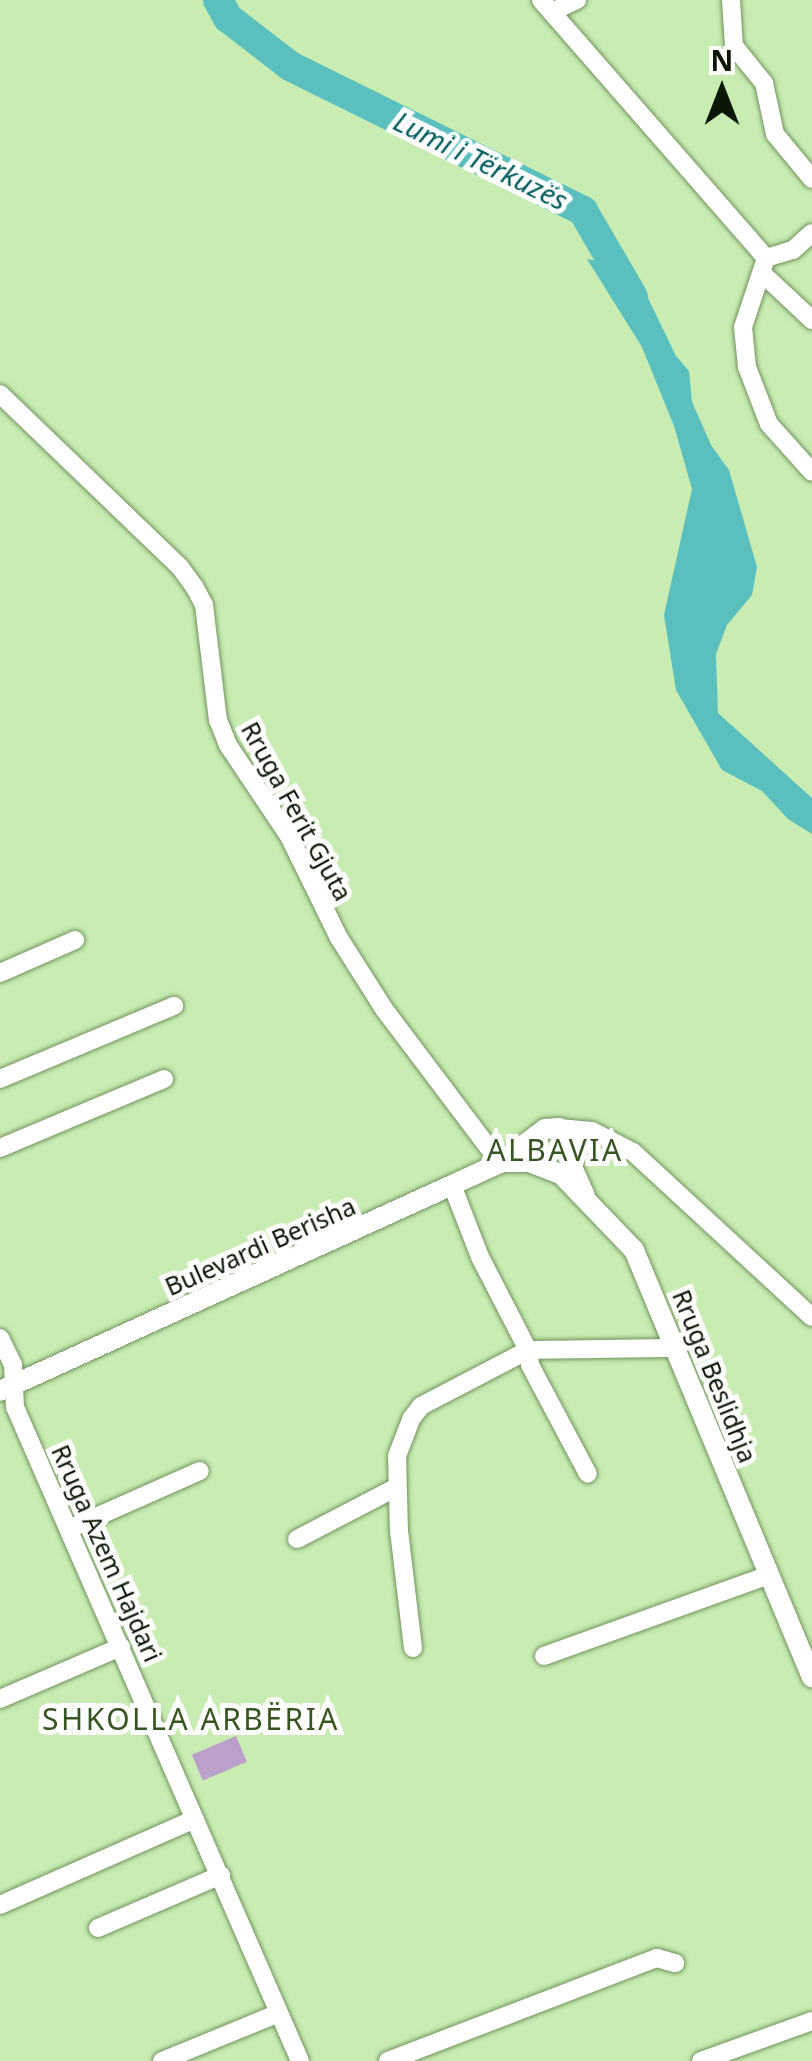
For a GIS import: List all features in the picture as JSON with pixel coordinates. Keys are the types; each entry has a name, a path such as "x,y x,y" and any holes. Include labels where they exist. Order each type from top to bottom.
{"main road":[{"path":"547,1166 537,1158 536,1139 546,1129 558,1128 573,1140 573,1169 585,1196"},
{"name":"Bulevardi Berisha","path":"7,1388 452,1186 536,1139"},
{"path":"500,1162 561,1166 574,1153"},
{"name":"Rruga Beslidhja","path":"547,1166 585,1196 634,1250 812,1678"}],"street":[{"path":"577,0 547,6 812,320"},
{"path":"731,0 734,46 764,84 775,134 812,178"},
{"path":"812,234 765,266 742,327 746,368 769,424 812,472"},
{"name":"Rruga Ferit Gjuta","path":"0,394 180,567 194,586 204,605 218,720 228,745 289,836 339,938 384,1009 500,1162"},
{"path":"0,972 76,940"},
{"path":"0,1079 174,1006"},
{"path":"0,1148 164,1079"},
{"path":"558,1128 592,1130 633,1152 812,1317"},
{"path":"574,1153 594,1143 633,1152"},
{"path":"452,1186 480,1256 528,1350 530,1365 588,1474"},
{"name":"Rruga Azem Hajdari","path":"0,1338 13,1366 7,1388 15,1408 300,2061"},
{"path":"412,1648 397,1456 411,1419 421,1406 528,1350 676,1348"},
{"path":"69,1529 200,1471"},
{"path":"297,1539 397,1487"},
{"path":"544,1656 769,1575"},
{"path":"0,1699 121,1648"},
{"path":"0,1905 195,1818"},
{"path":"98,1928 221,1875"},
{"path":"388,2061 657,1958 675,1963"},
{"path":"162,2061 279,2013"},
{"path":"700,2061 812,2020"}],"shaded area":[{"path":"236,1736 247,1762 203,1781 192,1755"}],"water":[{"path":"587,259 633,267 676,356 689,371 692,402 711,445 729,470 757,567 752,595 727,625 716,654 718,713 812,798 812,834 788,819 762,791 722,770 676,690 664,615 692,489 674,426 642,347"}],"waterway":[{"name":"Lumi i Tërkuzës","path":"218,0 228,18 290,66 583,211 633,297"}],"district":[{"name":"ALBAVIA","path":"555,1150"},
{"name":"SHKOLLA ARBËRIA","path":"191,1719"}]}
